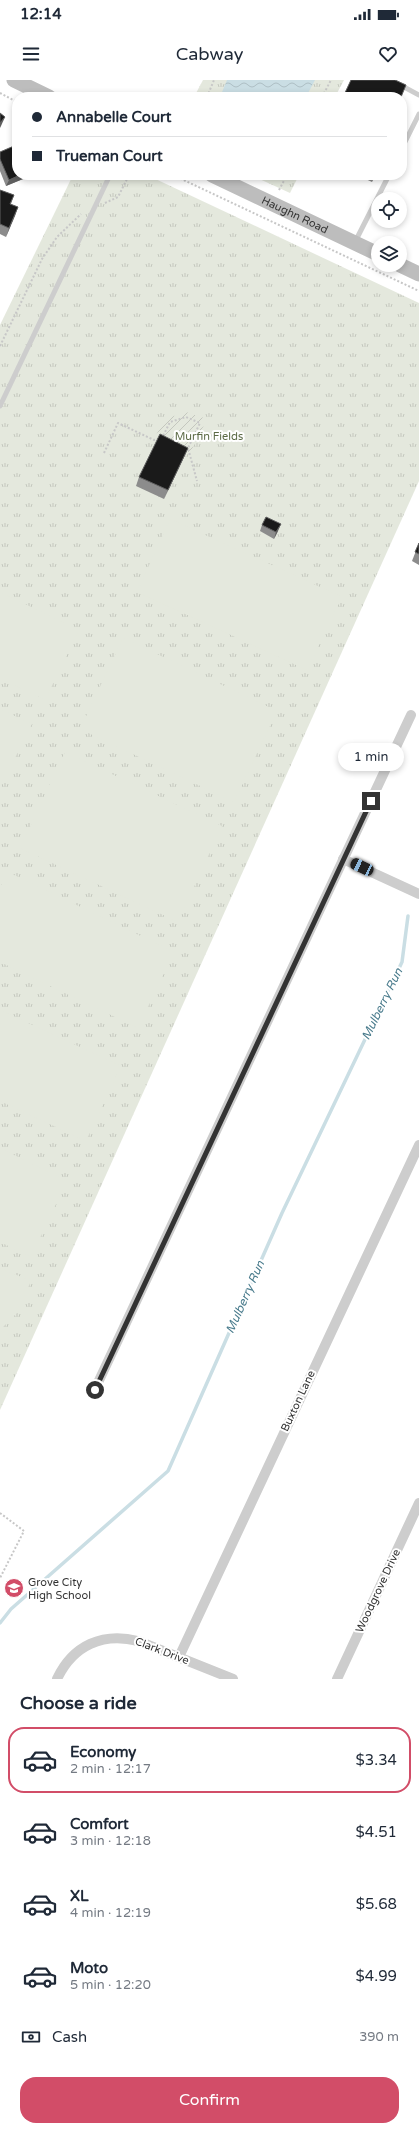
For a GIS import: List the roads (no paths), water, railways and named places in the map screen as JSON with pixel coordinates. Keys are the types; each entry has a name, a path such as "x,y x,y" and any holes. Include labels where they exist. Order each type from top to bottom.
{"street":[{"path":"14,80 39,92"},
{"name":"Haughn Road","path":"223,180 371,251"},
{"path":"407,268 419,274"},
{"path":"95,1390 343,859 412,715"},
{"path":"343,859 419,894"},
{"name":"Buxton Lane","path":"180,1658 419,1145"},
{"name":"Woodgrove Drive","path":"337,1679 419,1502"},
{"name":"Clark Drive","path":"57,1679 68,1661 79,1650 93,1642 108,1638 123,1637 138,1641 233,1679"}],"lane":[{"path":"391,80 419,95"},
{"path":"407,138 419,114"},
{"path":"0,406 108,180"},
{"path":"355,243 386,180"}],"water":[{"path":"227,80 315,80 309,92 222,92"}],"waterway":[{"name":"Mulberry Run","path":"0,1623 11,1609 168,1471 282,1213 402,962 408,916"}],"place":[{"name":"Grove City High School","path":"14,1588"}],"park label":[{"name":"Murfin Fields","path":"209,436"}]}
